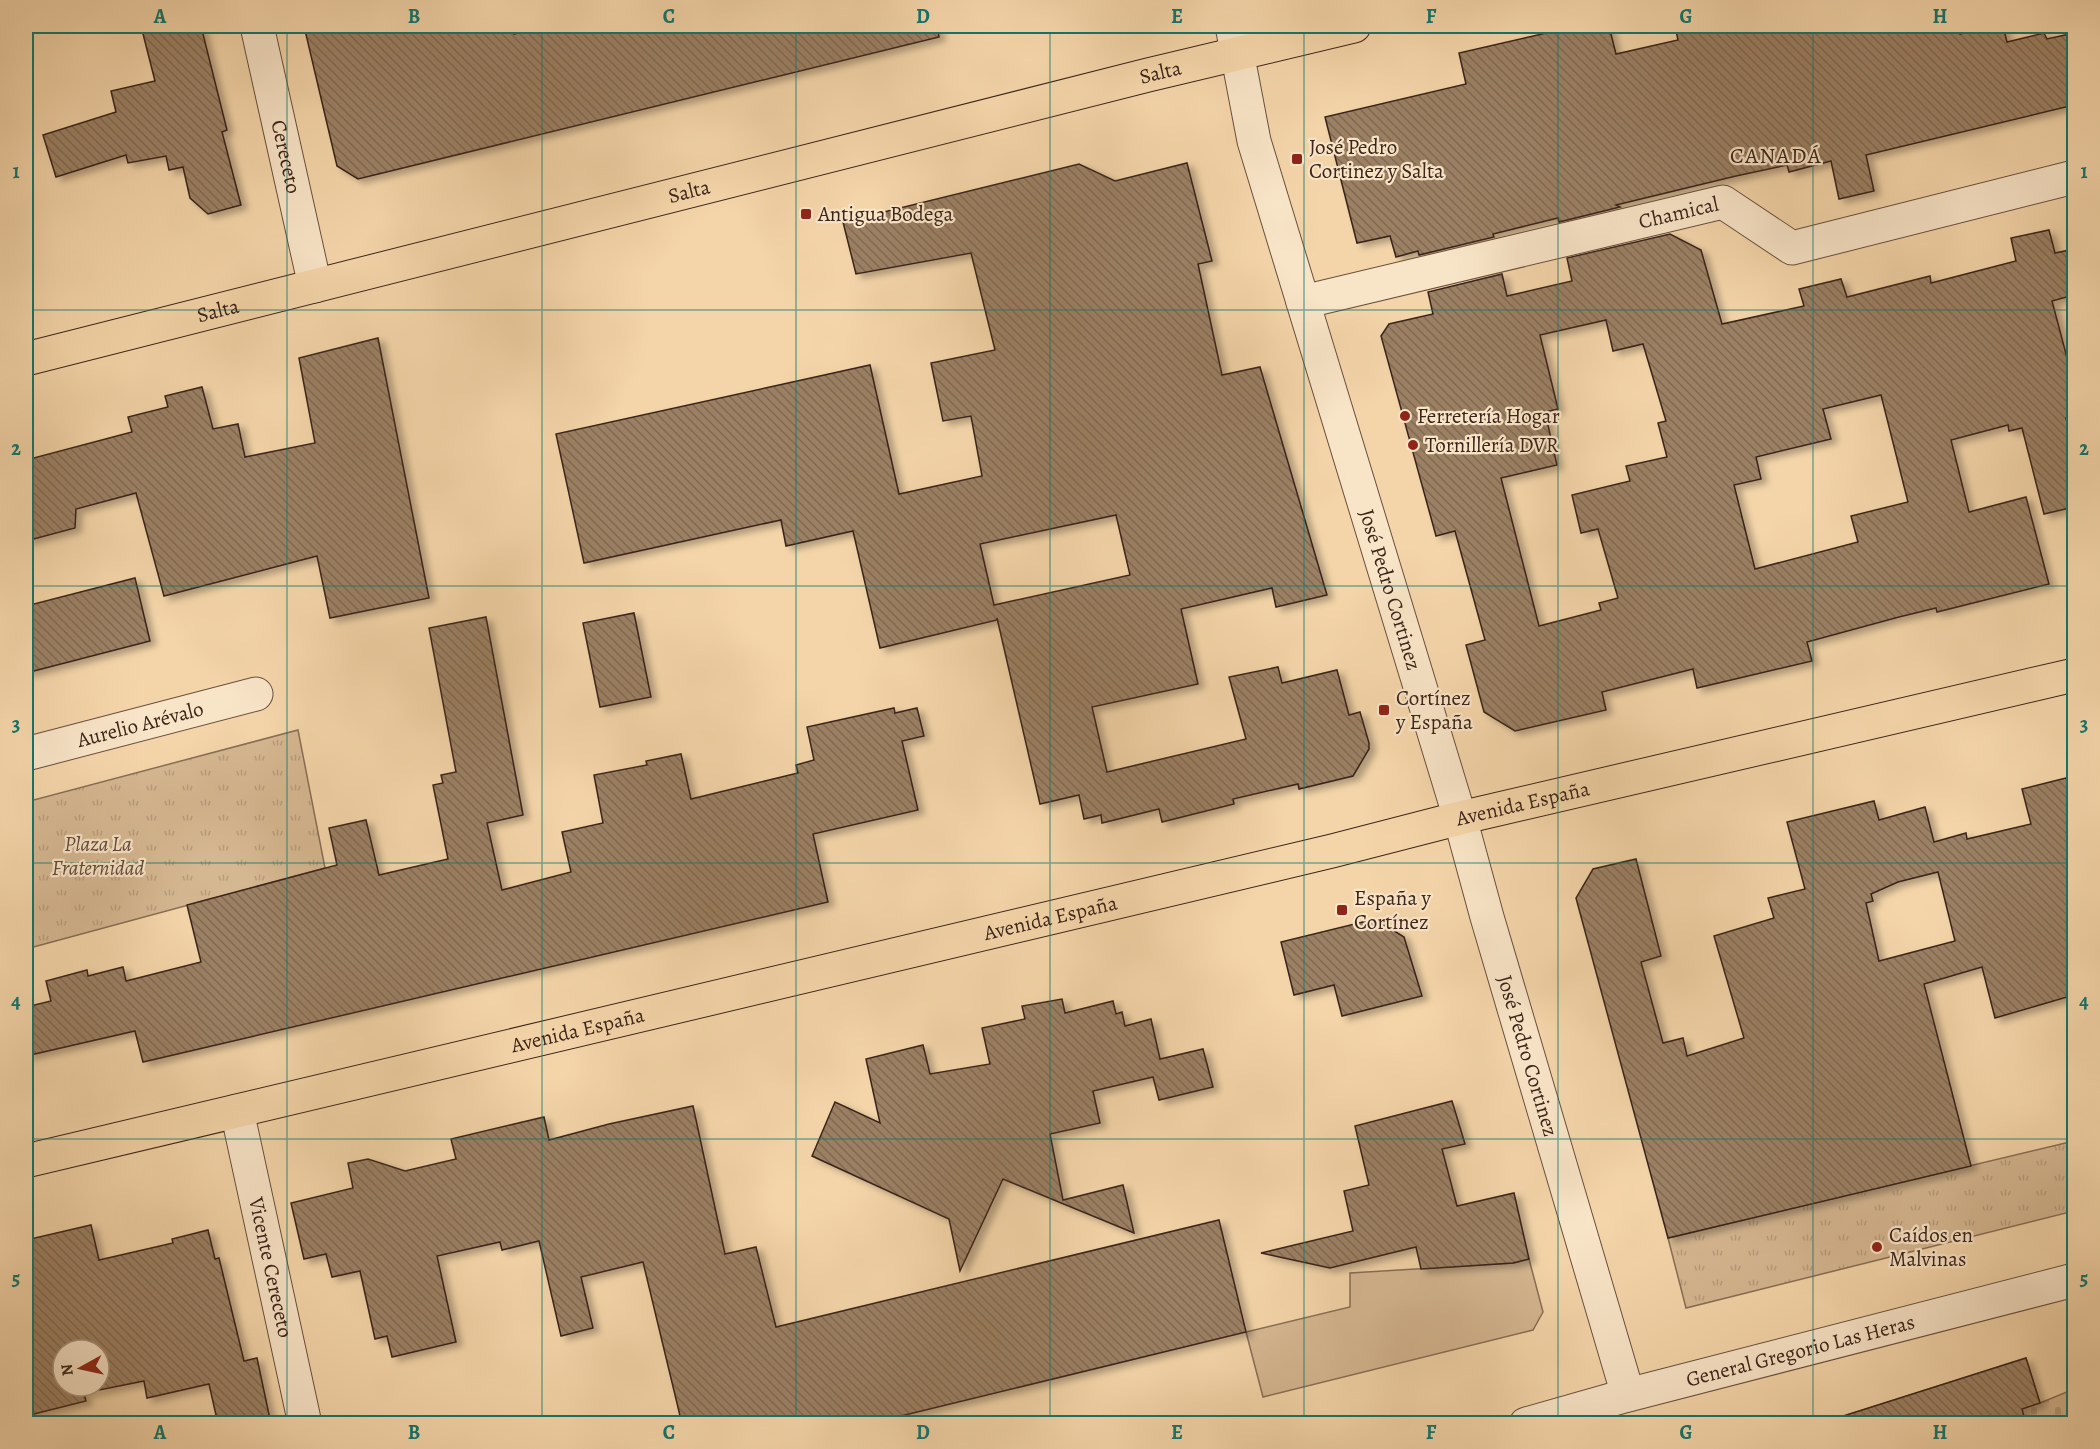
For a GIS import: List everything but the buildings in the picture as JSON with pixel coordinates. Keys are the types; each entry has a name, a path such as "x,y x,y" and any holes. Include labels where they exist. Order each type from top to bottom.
{"main road":[{"name":"Salta","path":"26,358 315,285 1235,40 1354,26"},
{"name":"Avenida España","path":"26,1161 1332,851 1460,818 2074,675"}],"street":[{"name":"Cereceto","path":"257,26 315,285"},
{"name":"José Pedro Cortinez","path":"1235,40 1254,141 1460,818 1628,1395"},
{"name":"Chamical","path":"1303,302 1723,202 1792,248 2074,177"},
{"name":"Aurelio Arévalo","path":"26,754 256,694"},
{"name":"Vicente Cereceto","path":"237,1111 305,1424"},
{"name":"General Gregorio Las Heras","path":"1526,1424 1628,1395 2074,1280"}],"green space":[{"name":"Plaza La Fraternidad","path":"298,730 325,868 26,949 26,802"},
{"path":"2074,1141 2074,1211 1686,1308 1668,1238"},
{"path":"1529,1259 1543,1312 1533,1330 1263,1397 1246,1332 1350,1307 1350,1273 1514,1263"},
{"path":"2026,1358 2040,1403 2074,1389 2074,1423 1819,1424"}],"place":[{"name":"José Pedro Cortinez y Salta","path":"1297,159"},
{"name":"Antigua Bodega","path":"806,214"},
{"name":"Ferretería Hogar","path":"1405,416"},
{"name":"Tornillería DVR","path":"1413,445"},
{"name":"Cortínez y España","path":"1384,710"},
{"name":"España y Cortínez","path":"1342,910"},
{"name":"Caídos en Malvinas","path":"1877,1247"}],"district":[{"name":"CANADÁ","path":"1776,156"}]}
